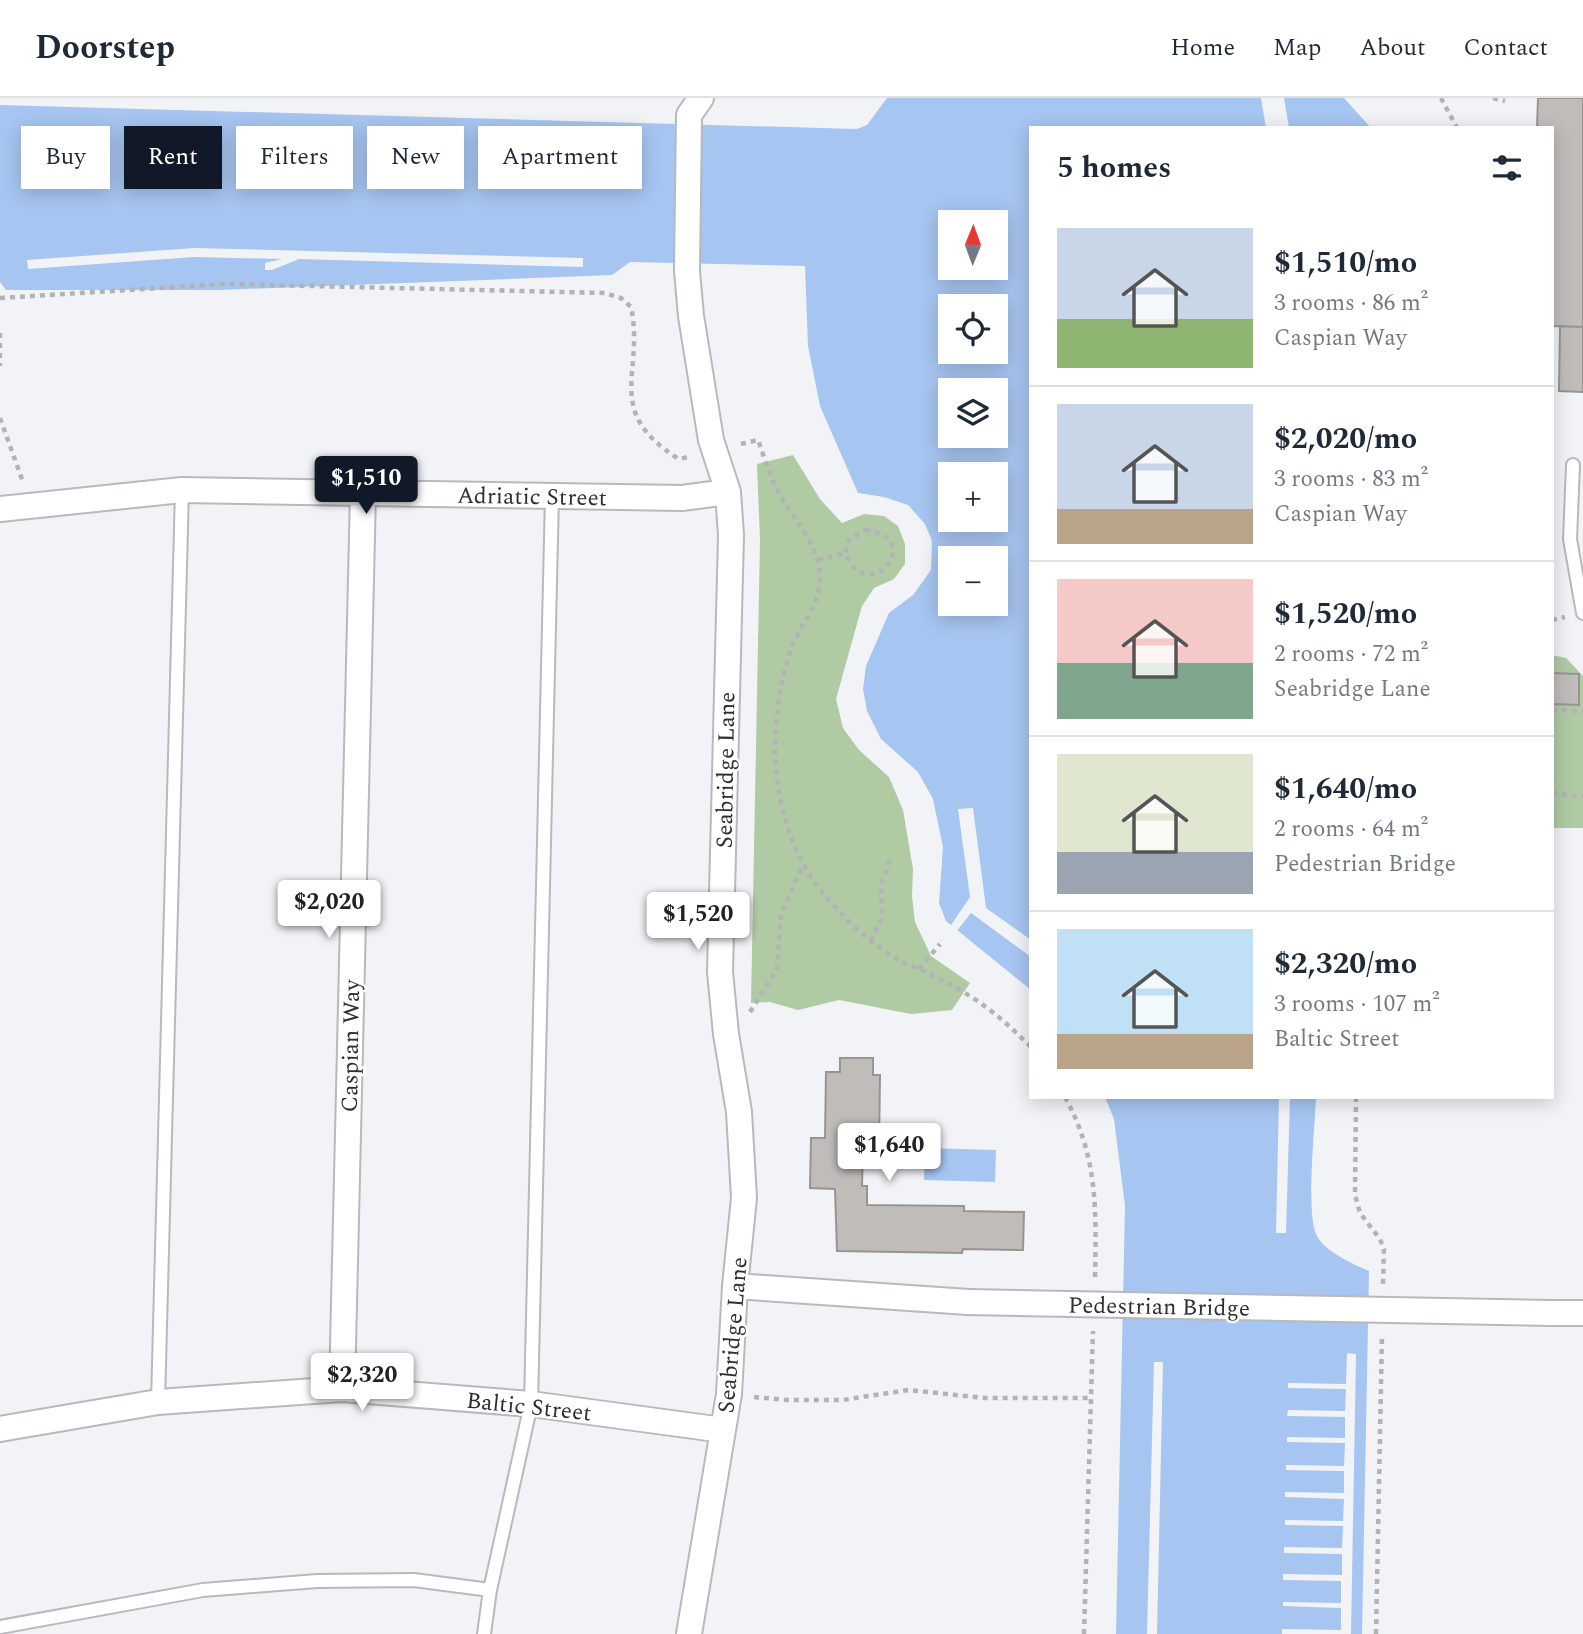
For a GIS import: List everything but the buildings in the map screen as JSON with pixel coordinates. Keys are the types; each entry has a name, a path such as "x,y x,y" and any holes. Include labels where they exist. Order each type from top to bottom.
{"street":[{"name":"Seabridge Lane","path":"689,104 687,271 691,316 715,449 728,492 731,535 720,972 726,1034 739,1112 744,1198 735,1286 729,1394 689,1634"},
{"name":"Adriatic Street","path":"0,509 182,490 682,498 728,492"},
{"name":"Caspian Way","path":"342,1389 363,493"},
{"name":"Pedestrian Bridge","path":"735,1286 968,1302 1583,1313"},
{"name":"Baltic Street","path":"0,1429 158,1402 342,1389 531,1404 723,1430"}],"lane":[{"path":"1573,465 1570,539 1583,613"},
{"path":"158,1402 182,490"},
{"path":"484,1634 490,1590 531,1404 552,496"},
{"path":"0,1628 203,1590 317,1581 414,1580 490,1590"}],"path":[{"path":"1441,98 1456,126"},
{"path":"1493,98 1505,101"},
{"path":"0,298 225,284 605,293 621,298 631,307 635,325 632,407 643,428 659,447 679,459 758,440 777,489 818,560 820,579 816,600 791,650 778,699 774,749 778,789 785,817 804,867 826,898 871,941 905,964 919,969 977,1002 998,1016 1029,1045"},
{"path":"0,333 0,366"},
{"path":"0,418 32,505"},
{"path":"866,530 881,532 890,540 893,551 890,564 881,573 866,574 855,568 845,553 849,540 866,530"},
{"path":"818,560 845,553"},
{"path":"1554,710 1583,711"},
{"path":"1554,792 1583,796"},
{"path":"871,941 882,918 881,885 890,860"},
{"path":"726,1034 754,1009 777,969 781,914 804,867"},
{"path":"919,969 940,944"},
{"path":"1066,1099 1076,1117 1087,1153 1097,1204 1094,1287"},
{"path":"1356,1099 1355,1195 1360,1213 1380,1239 1384,1249 1383,1290"},
{"path":"1084,1634 1094,1329"},
{"path":"1376,1634 1382,1331"},
{"path":"729,1394 787,1400 843,1399 908,1390 985,1398 1092,1398"}],"green space":[{"path":"793,455 820,499 842,523 864,514 884,516 898,526 905,544 905,564 894,579 874,588 862,606 836,699 843,728 859,750 889,777 903,810 913,869 915,922 931,956 970,983 952,1010 911,1014 839,1000 798,1010 770,1002 751,1003 760,540 757,464"},
{"path":"1554,655 1566,658 1583,676 1583,828 1554,828"}],"water":[{"path":"887,98 1344,98 1369,126 1029,126 1029,988 946,921 939,903 943,847 933,799 918,772 881,739 867,711 863,689 866,666 889,613 913,595 931,570 932,541 925,524 908,505 884,497 858,493 820,406 808,346 805,266 630,262 612,275 220,290 6,290 0,282 0,105 857,129 867,125"},
{"path":"1106,1099 1316,1099 1311,1188 1316,1234 1332,1251 1369,1271 1362,1634 1116,1634 1125,1206 1114,1119"},
{"path":"925,1148 996,1150 995,1182 924,1180"}],"pier":[{"path":"1261,98 1284,98 1289,126 1266,126"},
{"path":"194,248 583,258 583,267 299,259 272,270 265,270 265,263 282,259 194,257 28,269 27,260"},
{"path":"973,808 986,908 1029,939 1029,956 971,913 955,933 949,928 970,897 958,809"},
{"path":"1279,1099 1290,1099 1286,1233 1276,1233"},
{"path":"1347,1353 1356,1354 1351,1634 1282,1634 1282,1629 1341,1630 1341,1608 1283,1606 1283,1602 1341,1603 1341,1581 1283,1580 1283,1574 1342,1575 1342,1554 1284,1553 1284,1547 1342,1548 1343,1526 1285,1525 1285,1520 1343,1521 1344,1499 1285,1497 1285,1492 1344,1493 1344,1471 1286,1470 1286,1465 1344,1466 1345,1443 1287,1442 1287,1437 1345,1438 1345,1417 1287,1416 1288,1410 1345,1411 1346,1389 1288,1388 1288,1383 1346,1384"},
{"path":"1154,1362 1163,1362 1157,1634 1147,1634"}]}
